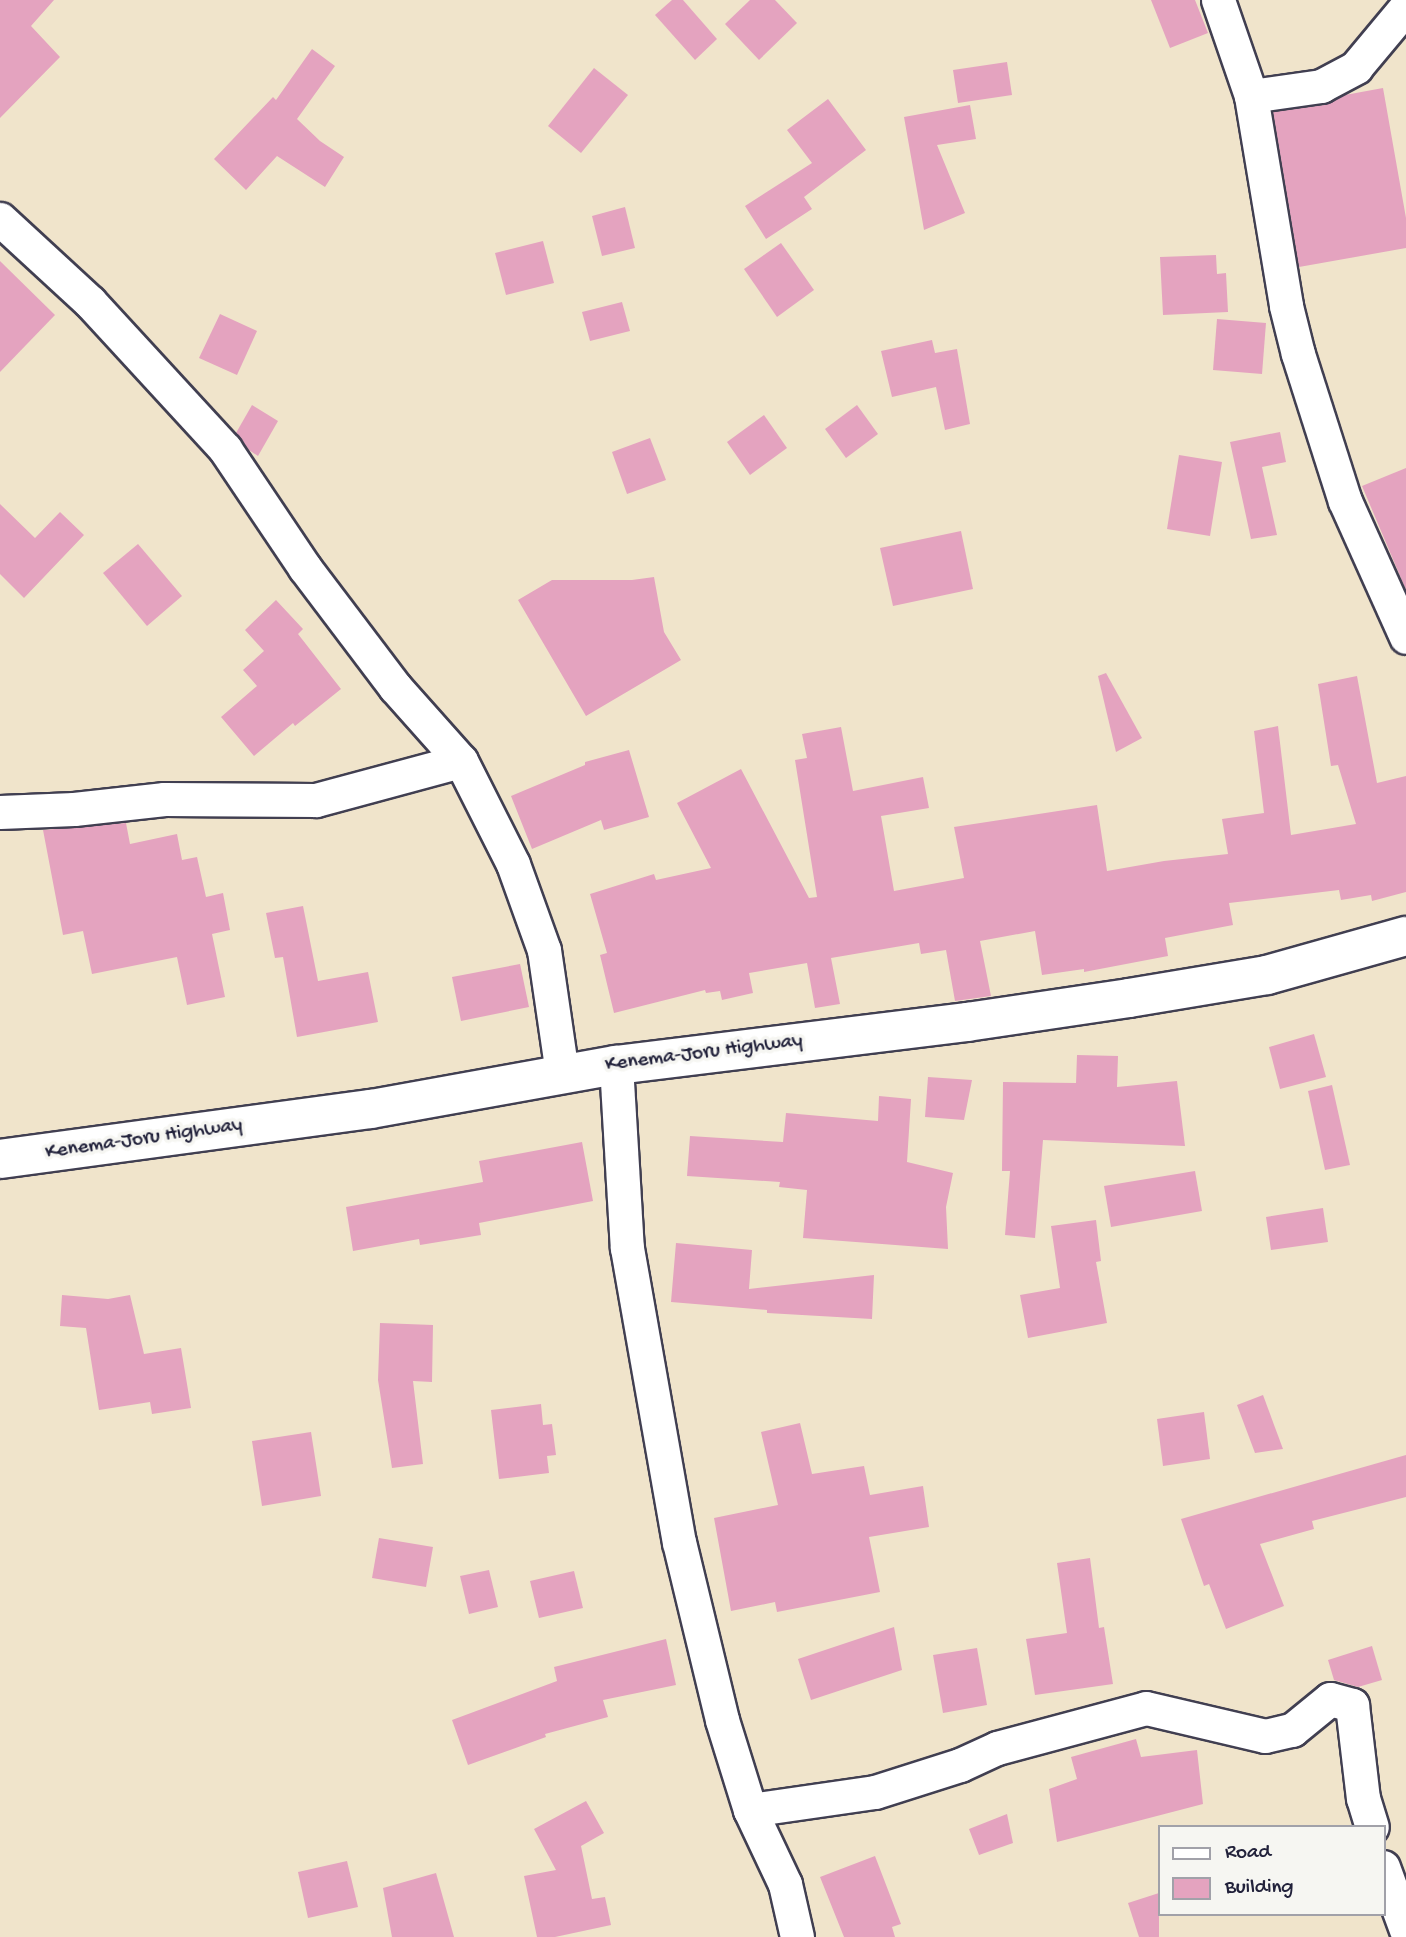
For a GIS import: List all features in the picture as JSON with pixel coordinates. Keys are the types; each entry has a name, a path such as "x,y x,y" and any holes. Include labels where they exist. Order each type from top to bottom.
{"highway":[{"name":"Kenema-Joru Highway","path":"0,1159 371,1109 616,1065 967,1022 1129,998 1267,975 1406,936"}],"street":[{"path":"1218,0 1251,96 1286,306 1298,354 1345,501 1405,635"},
{"path":"1251,96 1321,86 1356,67 1406,7"},
{"path":"0,219 90,302 225,449 305,568 395,687 461,761 513,864 544,950 562,1073"},
{"path":"0,812 74,809 164,799 316,800 461,761"},
{"path":"616,1065 627,1248 675,1516 722,1720 750,1810 785,1884 797,1937"},
{"path":"750,1810 875,1792 960,1765 997,1748 1146,1707 1265,1735 1292,1730 1331,1699 1352,1705 1363,1798 1371,1825"},
{"path":"1385,1872 1406,1930"}],"building":[{"path":"0,0 54,0 31,26 60,57 0,118"},
{"path":"672,0 683,0 717,39 695,60 655,15"},
{"path":"750,0 775,0 797,23 759,60 725,24"},
{"path":"1151,0 1195,0 1208,33 1170,48"},
{"path":"312,49 335,66 297,119 320,141 344,157 325,187 277,156 246,190 214,159 273,97 276,100"},
{"path":"1007,62 1012,95 958,103 953,70"},
{"path":"594,68 628,95 581,153 548,126"},
{"path":"1383,88 1406,218 1406,248 1299,267 1273,112 1324,105 1345,95"},
{"path":"828,99 866,150 804,197 812,209 766,239 745,206 812,163 787,130"},
{"path":"970,105 976,139 937,145 965,213 924,230 904,117"},
{"path":"625,207 635,248 602,256 592,216"},
{"path":"543,241 554,283 506,295 495,253"},
{"path":"781,243 814,290 777,317 744,269"},
{"path":"1216,255 1217,274 1226,273 1228,312 1163,315 1160,257"},
{"path":"0,261 55,315 0,372"},
{"path":"622,302 630,331 590,341 582,312"},
{"path":"220,314 257,331 237,375 199,358"},
{"path":"1217,319 1266,323 1262,374 1213,370"},
{"path":"932,340 935,353 957,349 970,424 945,430 936,387 892,397 881,351"},
{"path":"252,405 278,421 258,456 249,450 236,433"},
{"path":"857,405 878,434 846,458 825,429"},
{"path":"764,415 787,448 750,475 727,442"},
{"path":"1280,432 1286,462 1262,467 1277,535 1251,539 1230,442"},
{"path":"650,438 666,480 627,494 612,452"},
{"path":"1179,455 1222,462 1210,536 1167,529"},
{"path":"1406,468 1406,590 1362,486"},
{"path":"0,504 35,538 60,512 84,535 24,598 0,574"},
{"path":"961,531 973,589 893,606 880,548"},
{"path":"138,544 182,596 147,626 103,573"},
{"path":"654,577 664,632 681,660 586,716 518,600 552,580 632,580"},
{"path":"276,600 303,629 298,634 341,689 295,726 293,723 254,756 221,717 257,686 243,670 264,651 245,630"},
{"path":"1106,673 1142,738 1116,752 1098,676"},
{"path":"1357,676 1377,783 1406,776 1406,892 1372,901 1371,895 1341,900 1339,890 1229,903 1233,925 1165,938 1168,956 1084,972 1084,969 1042,975 1035,931 980,941 991,996 955,1001 946,950 921,954 919,943 831,958 840,1004 815,1008 807,963 749,973 753,993 722,1000 720,991 706,993 705,990 614,1013 600,955 607,953 590,894 654,874 656,880 711,868 677,803 741,769 809,898 817,897 795,760 807,758 802,734 841,727 853,791 923,777 929,808 881,816 894,891 964,878 954,827 1097,805 1107,871 1228,854 1222,819 1264,813 1254,731 1278,726 1291,835 1356,824 1338,765 1331,766 1318,684"},
{"path":"629,750 649,817 604,830 601,820 532,849 511,796 585,765 585,762"},
{"path":"126,823 130,844 177,834 182,860 197,857 206,897 223,893 230,930 212,934 225,997 187,1005 177,957 92,974 83,931 63,935 43,830"},
{"path":"303,906 318,981 368,972 378,1022 297,1037 283,957 275,958 266,913"},
{"path":"520,964 529,1007 461,1021 452,977"},
{"path":"1314,1034 1326,1077 1280,1089 1269,1047"},
{"path":"1077,1055 1118,1056 1117,1087 1177,1081 1185,1146 1043,1140 1035,1238 1005,1235 1010,1171 1002,1171 1003,1082 1076,1083"},
{"path":"928,1077 972,1080 964,1120 925,1117"},
{"path":"1332,1085 1350,1165 1325,1170 1308,1091"},
{"path":"879,1096 911,1099 907,1162 953,1173 946,1207 948,1249 803,1238 807,1190 779,1187 780,1182 687,1176 690,1136 783,1142 786,1113 878,1121"},
{"path":"582,1142 593,1201 479,1223 481,1235 420,1245 419,1239 353,1251 346,1207 483,1182 479,1161"},
{"path":"1195,1171 1202,1211 1111,1227 1104,1186"},
{"path":"1323,1208 1328,1242 1271,1250 1266,1217"},
{"path":"1096,1220 1101,1261 1096,1262 1107,1323 1028,1338 1020,1295 1060,1288 1051,1226"},
{"path":"676,1243 752,1250 749,1289 874,1275 872,1319 767,1313 767,1310 671,1302"},
{"path":"62,1295 108,1299 130,1295 144,1354 181,1348 191,1408 152,1414 150,1402 99,1410 86,1328 60,1326"},
{"path":"380,1323 433,1325 432,1382 413,1381 423,1464 392,1468 378,1380"},
{"path":"1263,1395 1283,1449 1255,1453 1237,1405"},
{"path":"541,1404 543,1425 552,1424 556,1455 547,1456 549,1473 499,1479 491,1410"},
{"path":"1204,1412 1210,1459 1163,1466 1157,1419"},
{"path":"800,1423 812,1474 864,1466 870,1495 923,1486 929,1527 869,1537 880,1592 777,1612 775,1602 731,1611 714,1518 778,1505 761,1432"},
{"path":"311,1432 321,1496 262,1506 252,1441"},
{"path":"1406,1455 1406,1497 1312,1521 1314,1529 1260,1544 1284,1606 1226,1629 1209,1584 1204,1586 1181,1519"},
{"path":"379,1538 433,1547 426,1587 372,1578"},
{"path":"1090,1558 1099,1628 1104,1627 1113,1684 1035,1695 1026,1639 1067,1633 1057,1563"},
{"path":"489,1570 498,1607 469,1614 460,1576"},
{"path":"574,1571 583,1608 539,1618 530,1581"},
{"path":"894,1627 902,1670 811,1700 798,1659"},
{"path":"666,1639 676,1685 603,1700 608,1717 545,1734 546,1737 468,1765 452,1720 557,1681 554,1667"},
{"path":"1372,1646 1382,1680 1358,1687 1334,1680 1328,1660"},
{"path":"977,1648 987,1705 943,1713 933,1655"},
{"path":"1136,1739 1141,1757 1197,1750 1203,1804 1057,1842 1049,1789 1077,1779 1071,1757"},
{"path":"586,1801 604,1833 581,1846 592,1899 605,1897 611,1925 555,1937 537,1937 524,1876 556,1870 534,1829"},
{"path":"1007,1814 1013,1843 979,1855 969,1829"},
{"path":"875,1856 901,1924 892,1927 895,1937 844,1937 820,1877"},
{"path":"347,1861 358,1907 308,1918 298,1872"},
{"path":"436,1873 454,1937 392,1937 383,1888"},
{"path":"1158,1893 1159,1937 1139,1937 1128,1903"}]}
